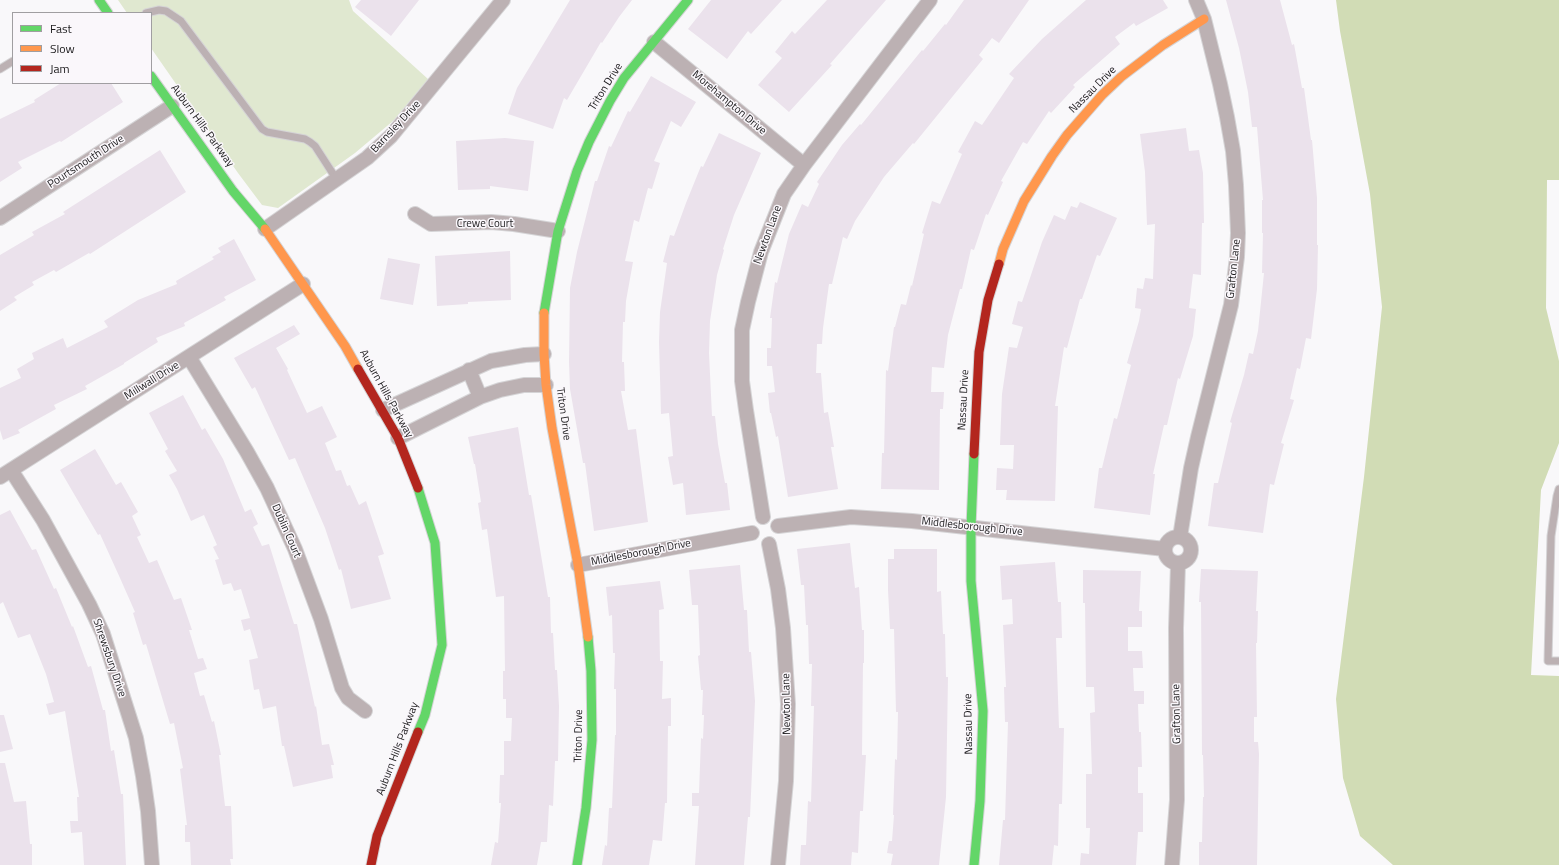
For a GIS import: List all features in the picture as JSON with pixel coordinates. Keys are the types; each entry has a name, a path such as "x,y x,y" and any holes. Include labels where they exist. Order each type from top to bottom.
{"street":[{"name":"Barnsley Drive","path":"265,229 367,158 391,136 503,0"},
{"name":"Triton Drive","path":"577,865 588,788 592,713 588,637 578,565 552,428 546,385 544,315 546,290 558,231 577,171 601,118 624,78 688,0"},
{"name":"Newton Lane","path":"763,517 742,381 742,330 751,287 761,252 784,194 804,165 930,0"},
{"name":"Grafton Lane","path":"1180,537 1191,468 1231,305 1237,249 1238,209 1233,151 1220,84 1204,19 1196,0"},
{"name":"Nassau Drive","path":"974,865 980,801 983,711 971,581 971,527 977,378 981,339 993,281 1013,225 1024,201 1048,161 1084,114 1102,95 1142,60 1204,19"},
{"name":"Morehampton Drive","path":"654,42 804,165"},
{"name":"Auburn Hills Parkway","path":"152,77 233,191 265,229 345,346 398,438 418,487 435,543 442,645 425,715 377,836 371,865"},
{"name":"Pourtsmouth Drive","path":"0,218 172,106"},
{"name":"Crewe Court","path":"415,214 430,224 491,222 558,231"},
{"name":"Millwall Drive","path":"5,474 303,284"},
{"path":"383,410 469,370 491,362 508,358 544,354"},
{"name":"Dublin Court","path":"189,357 248,452 270,495 295,550 321,619 342,688 348,698 364,711"},
{"path":"469,370 480,397"},
{"path":"398,438 480,397 500,390 524,385 546,385"},
{"name":"Shrewsbury Drive","path":"5,474 50,532 89,604 103,634 136,738 148,811 152,865"},
{"path":"763,517 774,520 778,526 779,531 776,539 769,544 756,541 752,533 753,524 763,517"},
{"name":"Middlesborough Drive","path":"778,526 851,517 971,527 1165,550"},
{"name":"Middlesborough Drive","path":"578,565 752,533"},
{"path":"1180,537 1189,542 1192,550 1189,558 1178,564 1166,557 1165,550 1167,543 1170,540 1180,537"},
{"name":"Newton Lane","path":"769,544 778,589 783,628 788,704 786,781 778,865"},
{"name":"Grafton Lane","path":"1172,865 1177,800 1176,628 1178,564"}],"lane":[{"path":"150,12 159,10 166,11 181,21 262,129 267,132 305,139 310,142 315,146 337,180"},
{"path":"0,69 12,62"},
{"path":"1559,489 1551,536 1548,661 1559,661"}],"green space":[{"path":"118,0 349,0 353,11 428,79 393,121 355,153 278,208 262,205 152,49 152,12 126,12"},
{"path":"1336,0 1559,0 1559,180 1547,180 1546,308 1559,361 1559,443 1541,490 1531,675 1559,676 1559,865 1393,865 1360,836 1343,778 1336,699 1364,477 1382,307 1370,194 1340,31"}],"building":[{"path":"361,0 419,0 391,36 355,7"},
{"path":"570,0 632,0 602,43 601,42 567,100 564,98 553,129 508,114 517,88"},
{"path":"711,0 782,0 751,34 748,31 727,59 688,29"},
{"path":"827,0 886,0 830,64 832,65 789,112 758,85 782,58 775,52 792,31 795,34"},
{"path":"964,0 1029,0 999,43 992,38 979,55 983,59 914,144 913,143 884,177 855,221 847,239 843,237 832,284 829,284 822,344 817,344 816,373 821,373 824,413 828,412 834,447 831,447 838,489 788,497 778,436 776,437 770,413 768,393 775,392 772,366 767,366 767,348 771,348 772,318 770,318 775,282 777,283 789,234 802,204 808,207 819,184 817,182 842,145 860,124 861,125 922,50 923,51 945,24 946,25"},
{"path":"1086,0 1163,0 1168,8 1136,26 1134,23 1115,37 1120,44 1073,85 1075,87 1051,113 1049,111 1027,144 1023,142 1001,181 1003,182 988,215 986,214 974,250 971,249 962,289 960,289 948,335 944,368 932,367 931,392 944,392 943,409 940,409 939,490 881,489 882,453 884,453 886,370 888,371 894,327 901,304 906,305 911,285 912,286 924,234 922,233 932,201 940,204 962,154 958,152 975,121 982,125 1014,78 1009,74 1042,39"},
{"path":"1226,0 1280,0 1292,45 1294,44 1302,88 1304,88 1312,140 1317,198 1317,289 1311,339 1306,338 1300,369 1297,368 1290,399 1294,400 1281,443 1284,444 1274,485 1270,484 1263,533 1208,526 1214,483 1218,483 1232,423 1230,422 1249,353 1253,354 1258,331 1264,273 1262,273 1263,200 1257,127 1252,127 1248,92 1239,48"},
{"path":"651,76 696,102 681,127 671,121 654,161 660,163 652,189 648,188 639,222 634,220 625,261 633,262 626,301 625,322 623,322 622,362 624,362 625,391 621,391 628,430 636,429 648,522 594,531 585,463 583,463 570,389 570,288 577,252 595,181 597,181 609,146 611,147 628,111 630,112"},
{"path":"59,84 112,84 123,102 61,142 60,141 18,162 22,168 0,182 0,119 35,102 34,100"},
{"path":"1186,128 1189,151 1199,150 1203,173 1204,223 1202,223 1201,275 1193,274 1189,308 1196,309 1193,336 1180,379 1178,378 1167,425 1164,425 1153,474 1155,474 1150,515 1094,508 1099,468 1102,468 1114,418 1117,419 1131,365 1127,363 1141,309 1135,308 1137,288 1143,289 1145,278 1153,279 1155,224 1147,225 1145,172 1140,134"},
{"path":"719,133 761,153 734,215 723,249 717,275 710,321 709,353 712,416 715,416 718,444 725,483 727,483 730,510 686,515 683,483 673,485 668,457 673,456 669,413 661,414 659,342 660,312 667,263 663,262 670,235 674,236 701,166 703,167"},
{"path":"505,138 534,141 528,191 490,186 490,189 458,190 456,141"},
{"path":"160,150 186,192 90,254 89,253 56,272 54,270 32,282 34,285 14,297 17,300 0,311 0,255 34,235 32,232 65,214 63,212"},
{"path":"1080,202 1117,218 1100,256 1097,255 1082,299 1080,299 1067,348 1064,347 1055,406 1058,406 1055,501 1006,500 1007,490 996,490 997,468 1013,469 1014,445 1000,445 1002,394 1009,347 1017,348 1023,327 1012,324 1018,301 1022,302 1042,242 1054,215 1065,220 1071,206 1077,208"},
{"path":"234,239 256,280 224,297 226,300 184,323 185,326 156,338 158,342 124,364 85,386 87,389 54,405 56,409 18,430 20,433 3,440 0,430 0,388 21,378 17,369 34,359 32,353 63,338 67,348 108,327 104,321 138,300 177,284 176,281 214,259 212,257 221,252 218,248"},
{"path":"510,251 511,300 468,302 468,304 437,306 435,256"},
{"path":"388,258 420,264 413,305 380,299"},
{"path":"294,325 300,334 276,348 288,369 287,370 307,413 322,406 337,437 325,443 336,471 341,470 347,486 350,485 359,505 366,501 384,554 378,556 391,599 351,609 341,569 339,570 325,528 295,458 289,460 255,387 252,389 234,358"},
{"path":"183,395 202,430 205,428 223,459 245,512 251,509 258,524 253,527 262,546 269,544 294,624 297,624 315,707 316,706 322,745 329,744 334,765 331,765 333,778 293,787 284,746 282,746 276,706 263,709 259,689 254,690 249,660 258,658 250,629 244,631 241,620 250,618 241,589 234,591 231,583 223,585 215,560 219,559 213,547 217,545 204,515 191,521 169,475 177,471 165,451 168,449 149,413"},
{"path":"518,427 548,597 550,597 551,633 553,633 559,706 558,761 555,761 553,806 549,805 547,842 541,842 537,865 491,865 495,842 498,843 501,803 499,803 500,775 504,775 504,741 511,741 512,718 506,718 506,699 503,699 503,671 505,671 504,596 496,597 487,529 482,530 478,503 481,502 475,464 468,437"},
{"path":"95,449 116,485 121,482 138,512 132,516 141,535 137,537 149,563 157,560 174,600 181,598 192,630 189,630 198,659 203,658 207,669 194,673 200,696 204,695 212,722 214,721 221,755 219,755 225,806 231,806 233,859 230,859 231,865 191,865 190,842 185,842 185,825 187,825 180,769 183,768 174,723 170,724 146,644 143,645 133,613 135,612 120,578 100,534 98,535 60,470"},
{"path":"10,510 32,550 36,549 54,589 56,588 72,627 73,626 88,667 91,666 103,710 105,710 111,751 114,750 121,794 123,794 126,865 84,865 82,832 71,833 70,821 78,821 77,797 79,797 65,711 49,715 46,704 54,702 46,674 30,634 18,638 3,602 0,604 0,515"},
{"path":"850,543 855,588 859,587 862,630 864,630 862,755 866,755 863,811 860,811 858,853 852,852 851,865 800,865 801,845 806,845 808,801 811,802 814,706 811,706 812,664 809,664 808,625 806,625 804,585 801,585 797,549"},
{"path":"894,549 937,549 937,592 941,591 943,634 945,634 946,677 948,677 946,797 939,865 891,865 893,854 887,853 889,841 892,841 895,759 897,760 898,712 896,712 894,629 890,629 888,590 888,559 894,559"},
{"path":"1055,562 1058,602 1061,602 1062,638 1056,638 1059,728 1064,728 1062,804 1059,804 1058,846 1054,845 1052,865 999,865 1003,820 1005,820 1008,722 1005,722 1004,687 1006,687 1003,625 1013,624 1012,599 1002,600 1000,566"},
{"path":"740,565 744,610 747,610 749,652 751,652 755,701 750,817 748,817 744,865 695,865 699,806 692,806 692,793 699,793 701,738 703,739 704,715 702,715 703,690 701,690 698,656 700,655 698,605 692,605 689,570"},
{"path":"1201,569 1258,571 1256,611 1258,611 1256,643 1257,717 1254,717 1254,742 1258,742 1259,754 1257,865 1199,865 1199,842 1202,842 1204,797 1202,755 1201,602 1199,602"},
{"path":"1083,570 1141,571 1139,611 1142,611 1142,627 1128,627 1128,651 1142,651 1143,668 1133,668 1134,691 1144,691 1144,704 1138,704 1139,732 1141,732 1142,767 1138,767 1138,793 1143,793 1143,832 1138,832 1136,865 1080,865 1081,853 1089,854 1090,828 1086,828 1086,774 1092,774 1090,713 1095,712 1094,687 1086,687"},
{"path":"660,581 664,609 659,610 660,661 663,661 662,699 671,698 671,726 668,726 667,803 665,803 662,841 653,840 649,865 602,865 605,845 607,846 609,808 612,808 616,735 616,689 614,689 615,653 613,653 612,615 609,616 606,587"},
{"path":"0,715 4,715 13,749 0,752"},
{"path":"0,763 5,763 14,802 26,801 30,844 32,844 32,865 0,865"}],"traffic: fast":[{"path":"99,0 107,12"},
{"path":"544,313 558,231 577,171 589,142 610,101 624,78 688,0"},
{"path":"152,77 233,191 265,229"},
{"path":"974,454 971,527 971,581 983,711 980,801 974,865"},
{"path":"418,488 435,543 442,645 425,715 418,732"},
{"path":"577,865 586,808 592,740 591,671 588,637"}],"traffic: slow":[{"path":"999,264 1003,249 1024,201 1067,135 1102,95 1121,77 1163,45 1204,19"},
{"path":"265,229 345,346 358,369"},
{"path":"544,313 546,385 552,428 578,565 588,637"}],"traffic: jam":[{"path":"974,454 979,352 988,300 999,264"},
{"path":"358,369 398,438 418,488"},
{"path":"371,865 377,836 418,732"}]}
